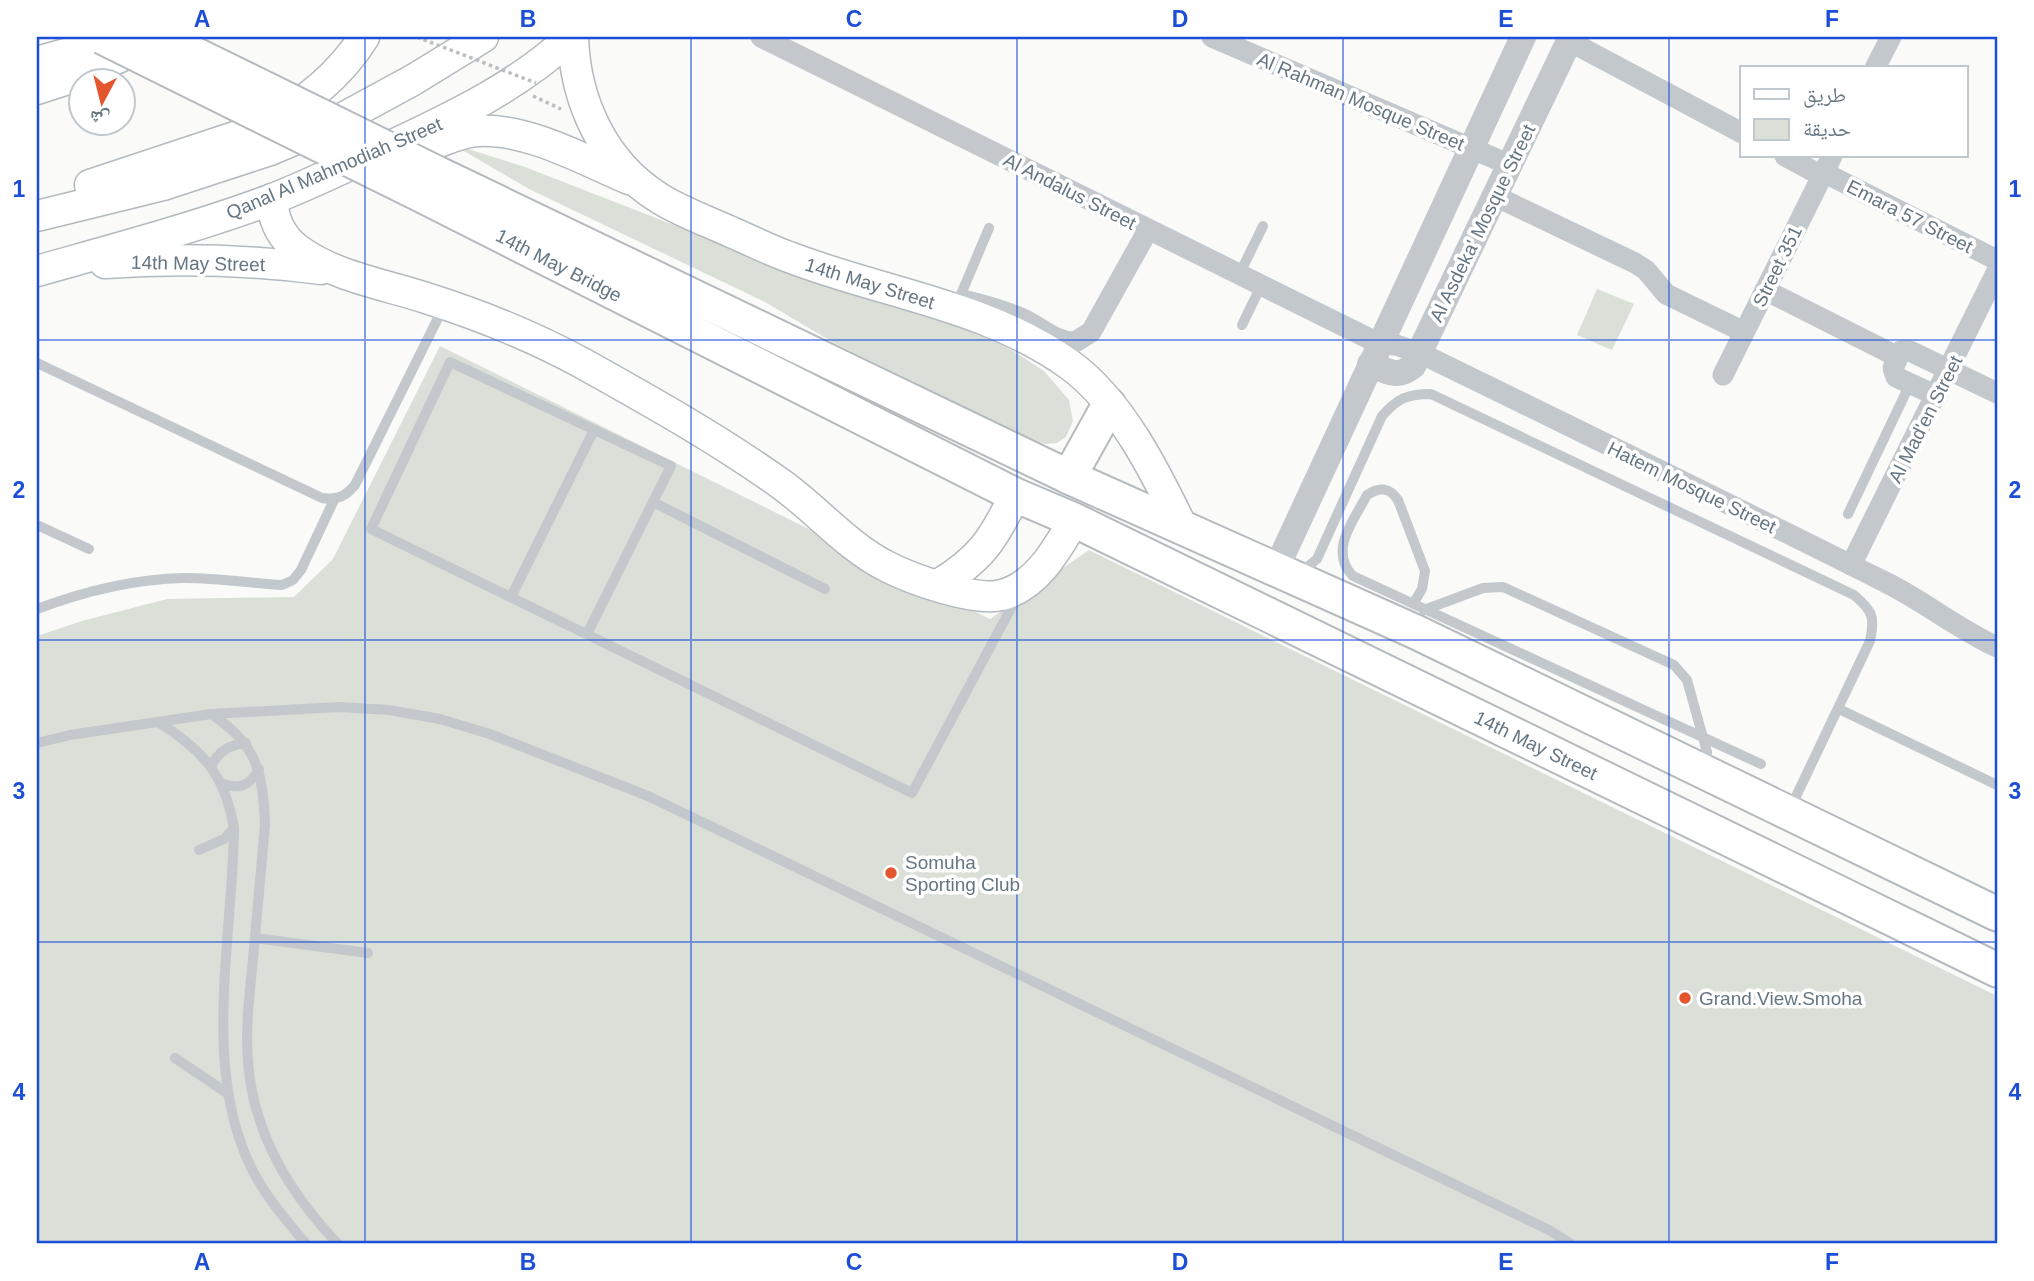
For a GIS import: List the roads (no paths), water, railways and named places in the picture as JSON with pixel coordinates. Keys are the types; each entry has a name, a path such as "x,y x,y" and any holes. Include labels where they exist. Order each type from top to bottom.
{"main road":[{"path":"37,89 83,74 161,37"},
{"name":"14th May Bridge","path":"161,37 433,186 1015,495"},
{"path":"37,203 264,126 312,95 346,62 365,37"},
{"path":"37,216 163,186 270,150 334,123 413,80 483,37"},
{"name":"Qanal Al Mahmodiah Street","path":"46,269 272,199 522,84 572,37"},
{"name":"14th May Street","path":"572,37 577,76 593,123 610,152 639,183 675,207 790,258 913,295 995,325 1051,352 1072,366 1109,405 1152,466 1182,529"},
{"path":"37,62 94,42"},
{"path":"37,77 94,42"},
{"name":"14th May Bridge","path":"94,42 433,186 1069,477"},
{"path":"404,291 385,270 321,246 304,234 294,215 301,198 459,134 477,131 519,135 639,183"},
{"name":"14th May Street","path":"272,199 276,222 290,243 299,250 340,271 445,304 541,340 664,409 782,485 880,562 968,595 987,598 1004,595 1023,586 1051,557 1074,520"},
{"name":"14th May Street","path":"46,269 112,262 227,261 340,271"},
{"path":"1109,405 1069,477 1285,573 1403,613 1705,771 1997,914"},
{"path":"938,585 960,572 987,546 1015,495"},
{"name":"14th May Street","path":"1015,495 1074,520 1997,970"}],"street":[{"name":"Al Andalus Street","path":"761,37 1261,286 1375,354"},
{"name":"Al Asdeka' Mosque Street","path":"1285,573 1375,354 1523,37"},
{"path":"1876,66 1891,37"},
{"name":"Al Rahman Mosque Street","path":"1219,38 1510,165"},
{"path":"1570,39 1740,132"},
{"name":"Al Asdeka' Mosque Street","path":"1375,354 1391,373 1403,373 1413,366 1570,39"},
{"name":"Emara 57 Street","path":"1791,158 1826,168 1997,260"},
{"name":"Street 351","path":"1723,375 1826,168"},
{"path":"1495,196 1635,263 1646,270 1666,294 1744,332"},
{"path":"913,295 959,299 993,307 1026,320 1056,338 1075,342 1091,332 1148,230"},
{"name":"Al Mad'en Street","path":"1851,565 1997,271"},
{"path":"1765,290 1898,357"},
{"path":"1937,396 1894,374 1902,351 1907,350 1997,393"},
{"name":"Hatem Mosque Street","path":"1420,353 1892,585 1997,647"}],"lane":[{"path":"1239,275 1263,226"},
{"path":"959,299 989,228"},
{"path":"1242,325 1261,286"},
{"path":"37,363 322,498 334,500 346,495 355,485 445,304"},
{"path":"587,634 671,466 450,362 371,529 912,793 1023,586"},
{"path":"1848,514 1910,384"},
{"path":"1285,573 1308,569 1317,559 1382,416 1395,402 1412,394 1431,394 1854,595 1868,607 1874,623 1870,640 1788,812"},
{"path":"511,597 594,430"},
{"path":"1403,613 1425,580 1423,562 1393,492 1385,488 1375,489 1367,495 1344,539 1342,559 1353,576 1403,613 1425,609 1492,586 1512,589 1674,665 1686,680 1703,738 1707,752 1705,771"},
{"path":"37,609 83,592 152,580 187,578 282,585 293,580 301,570 334,500"},
{"path":"653,502 825,589"},
{"path":"37,525 89,549"},
{"path":"1403,613 1425,609 1761,764"},
{"path":"37,743 70,735 211,714 339,707 388,709 440,719 490,734 661,802 1536,1224 1571,1244"},
{"path":"1839,709 1997,785"},
{"path":"211,714 230,727 246,744 259,769 265,825 248,1022 247,1060 253,1098 264,1135 280,1170 300,1202 338,1244"},
{"path":"158,722 195,748 211,766 230,805 234,828 223,1057 227,1093 238,1134 255,1174 277,1210 306,1244"},
{"path":"211,766 225,749 235,744 246,744"},
{"path":"221,783 232,787 244,786 254,780 259,769"},
{"path":"199,850 224,839 234,828"},
{"path":"255,938 368,953"},
{"path":"175,1058 227,1093"}],"place":[{"name":"Somuha Sporting Club","path":"891,873"},
{"name":"Grand.View.Smoha","path":"1685,998"}]}
